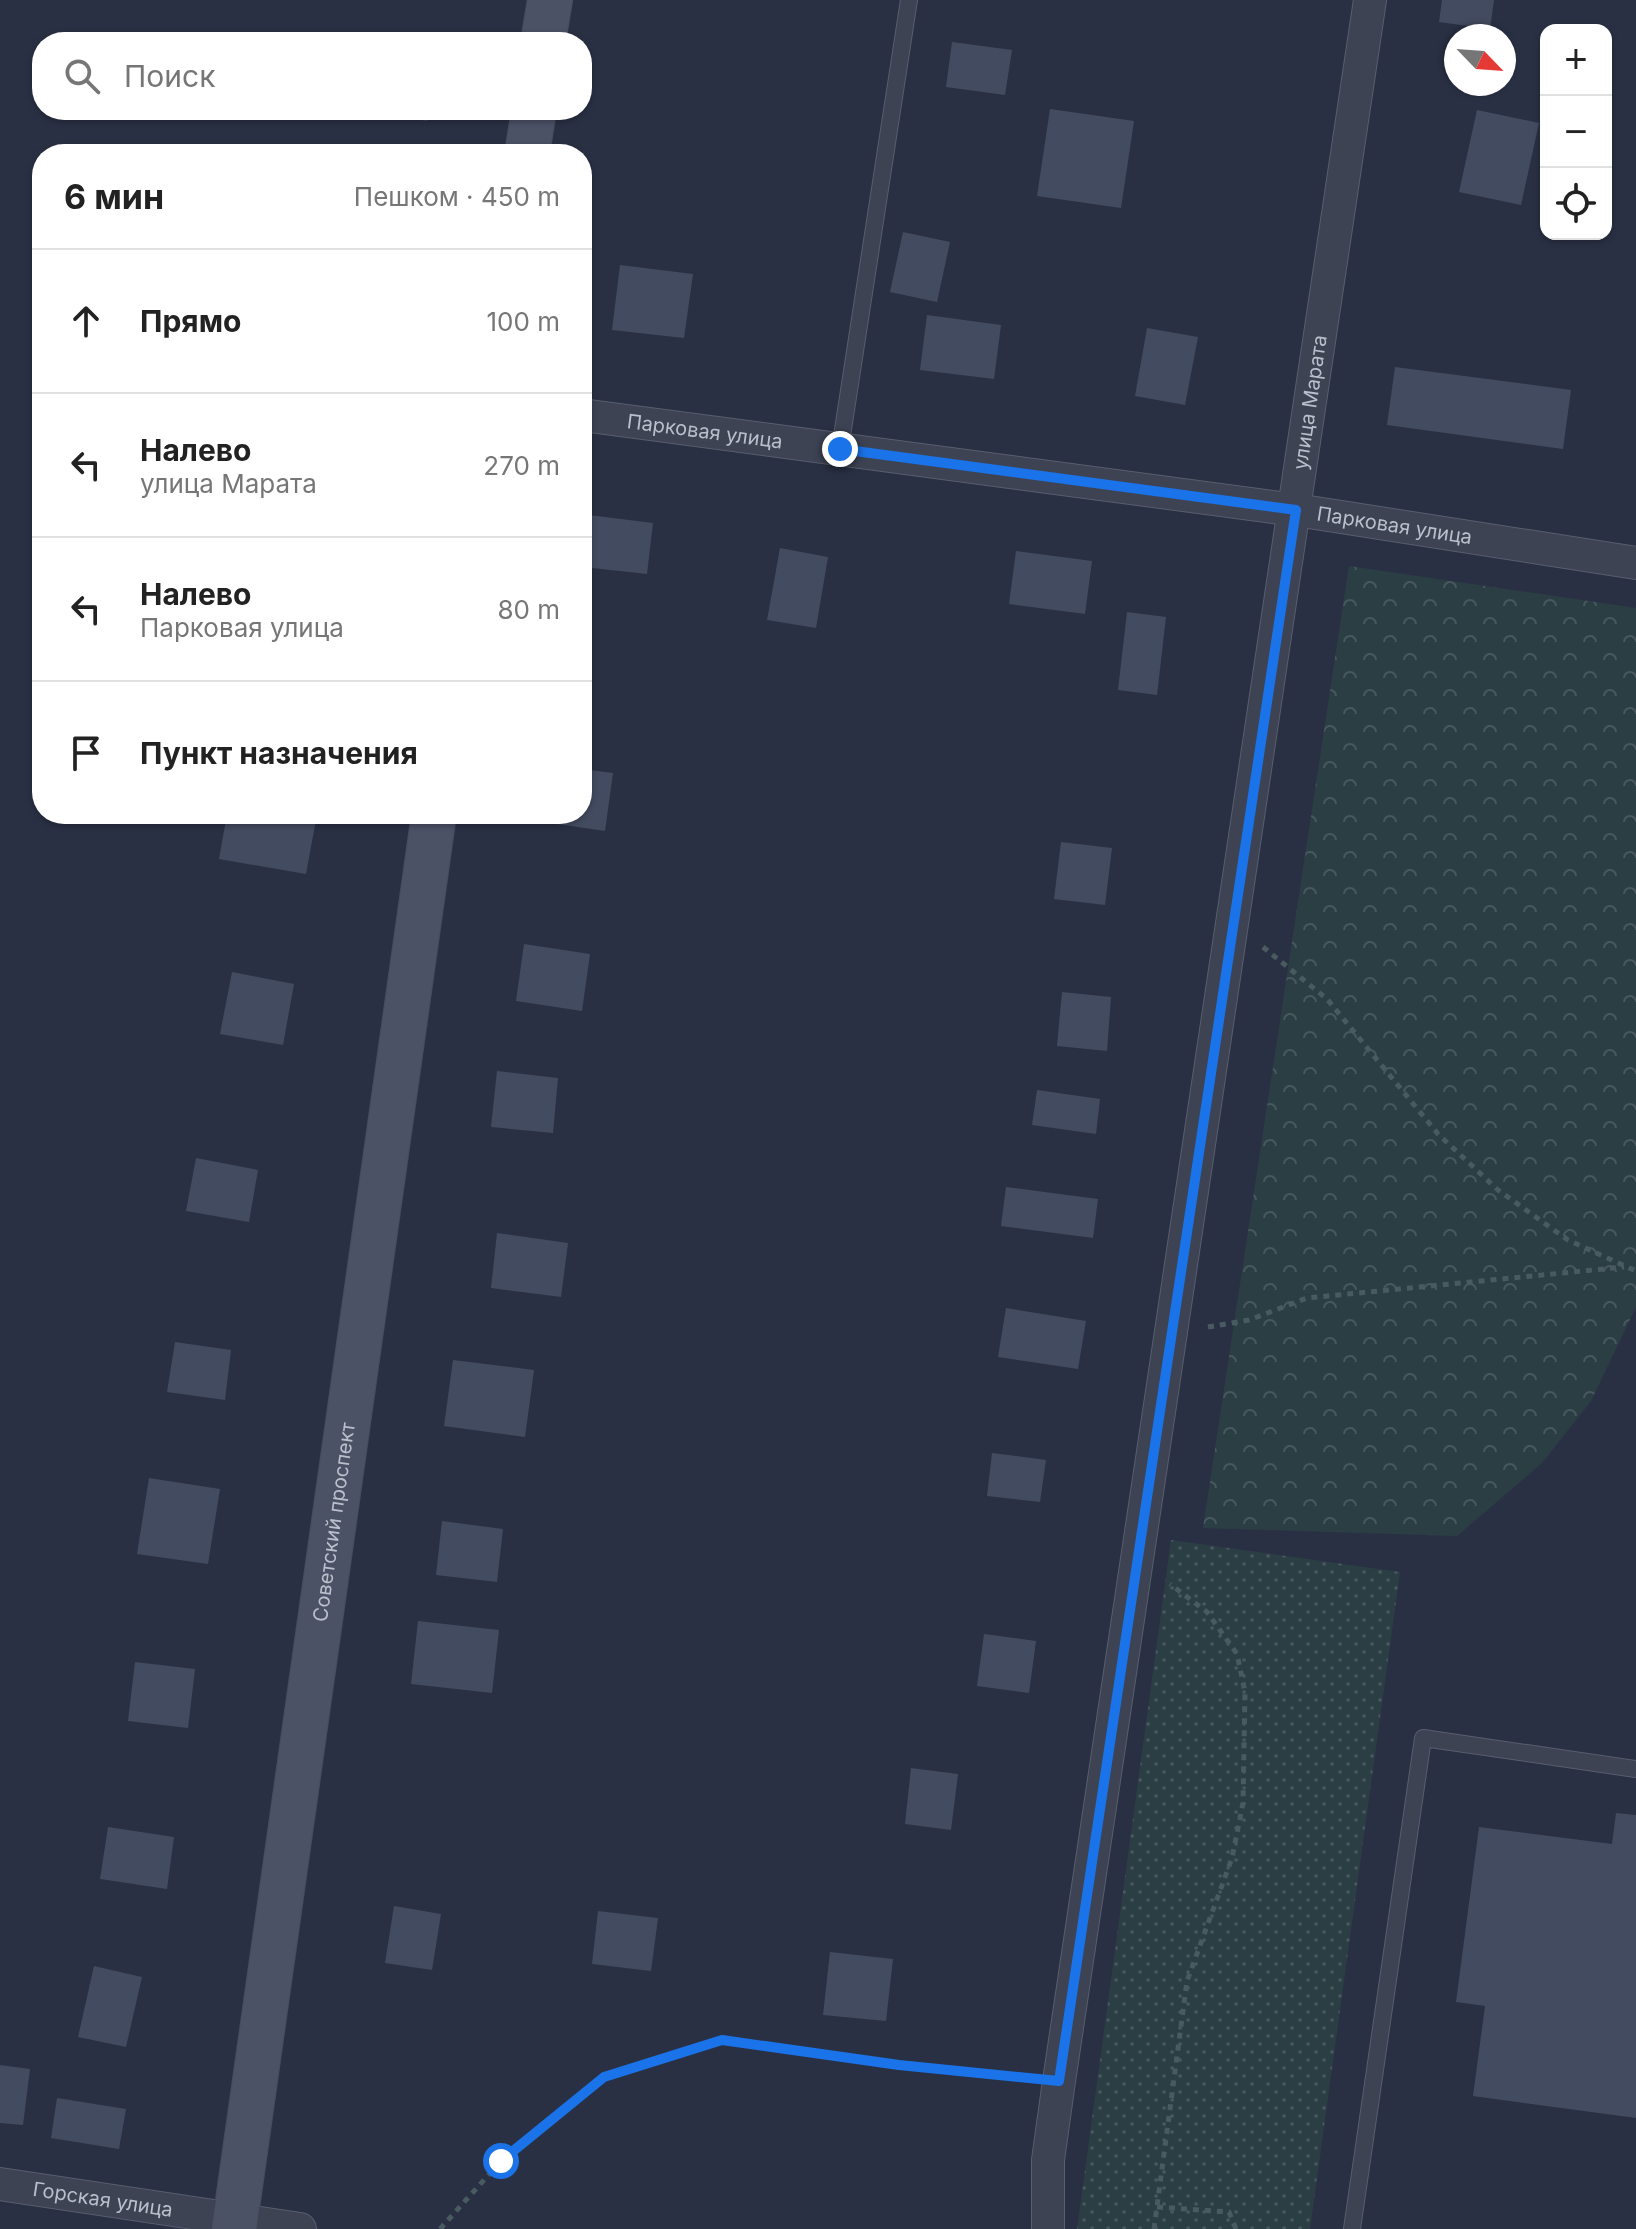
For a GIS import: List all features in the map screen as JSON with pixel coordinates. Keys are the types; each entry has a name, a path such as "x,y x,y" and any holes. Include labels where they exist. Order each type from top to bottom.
{"street":[{"path":"545,32 550,0"},
{"name":"улица Марата","path":"1048,2229 1048,2160 1059,2081 1370,0"},
{"path":"529,144 532,120"},
{"name":"Парковая улица","path":"592,416 1296,510 1636,563"},
{"name":"Советский проспект","path":"235,2223 433,824"},
{"name":"Горская улица","path":"0,2184 235,2223 300,2229"}],"lane":[{"path":"840,449 909,0"},
{"path":"1352,2229 1423,1738 1636,1769"}],"path":[{"path":"1234,924 1327,999 1438,1134 1498,1190 1568,1240 1636,1271"},
{"path":"1172,1333 1249,1320 1307,1298 1625,1267"},
{"path":"1138,1559 1207,1612 1237,1654 1245,1692 1243,1803 1232,1858 1187,1981 1154,2229"},
{"path":"440,2229 501,2161 604,2077 722,2040 899,2065 1059,2081"},
{"path":"1157,2207 1229,2212 1236,2229"}],"green space":[{"path":"1349,566 1636,608 1636,1307 1591,1401 1542,1463 1457,1536 1203,1528"},
{"path":"1171,1540 1400,1572 1310,2229 1077,2229"}],"building":[{"path":"1442,0 1494,0 1491,24 1439,22"},
{"path":"952,42 1012,50 1005,95 946,87"},
{"path":"1050,109 1134,121 1121,208 1037,196"},
{"path":"1477,110 1539,123 1521,205 1459,192"},
{"path":"903,232 950,242 937,302 890,292"},
{"path":"620,265 693,274 684,338 612,330"},
{"path":"927,315 1001,325 994,379 920,370"},
{"path":"1147,328 1198,337 1185,405 1135,396"},
{"path":"1395,367 1571,390 1563,449 1387,425"},
{"path":"592,515 653,523 647,574 592,568"},
{"path":"780,548 828,557 816,628 767,620"},
{"path":"1016,551 1092,561 1085,614 1009,604"},
{"path":"1127,612 1166,617 1157,695 1118,690"},
{"path":"592,770 613,773 605,831 557,824 592,824"},
{"path":"225,824 315,824 306,874 219,859"},
{"path":"1061,842 1112,848 1105,905 1054,899"},
{"path":"524,944 590,954 582,1011 516,1001"},
{"path":"232,972 294,984 283,1045 220,1034"},
{"path":"1062,992 1111,997 1107,1051 1057,1046"},
{"path":"497,1071 558,1078 553,1133 491,1127"},
{"path":"1037,1090 1100,1099 1096,1134 1032,1125"},
{"path":"196,1158 258,1170 249,1222 186,1211"},
{"path":"1006,1187 1098,1199 1093,1238 1001,1226"},
{"path":"497,1233 568,1243 561,1297 491,1288"},
{"path":"1006,1308 1086,1321 1078,1369 998,1357"},
{"path":"175,1342 231,1350 225,1400 167,1392"},
{"path":"453,1360 534,1370 525,1437 444,1426"},
{"path":"992,1453 1046,1460 1040,1502 987,1496"},
{"path":"149,1478 220,1489 208,1564 137,1554"},
{"path":"442,1521 503,1529 497,1582 436,1575"},
{"path":"418,1621 499,1630 492,1693 411,1684"},
{"path":"984,1634 1036,1641 1029,1693 977,1686"},
{"path":"135,1662 195,1669 188,1728 128,1721"},
{"path":"911,1768 958,1774 951,1830 905,1824"},
{"path":"1616,1813 1636,1815 1636,2118 1473,2096 1485,2006 1456,2002 1479,1827 1612,1844"},
{"path":"108,1827 174,1837 167,1889 100,1879"},
{"path":"394,1906 441,1914 432,1970 385,1963"},
{"path":"598,1911 658,1918 651,1971 592,1964"},
{"path":"830,1952 893,1959 886,2021 823,2015"},
{"path":"94,1966 142,1977 126,2047 78,2037"},
{"path":"0,2065 30,2069 23,2125 0,2123"},
{"path":"57,2098 126,2109 119,2149 51,2138"}],"route":[{"path":"501,2161 604,2077 722,2040 899,2065 1059,2081 1296,510 840,449"}]}
